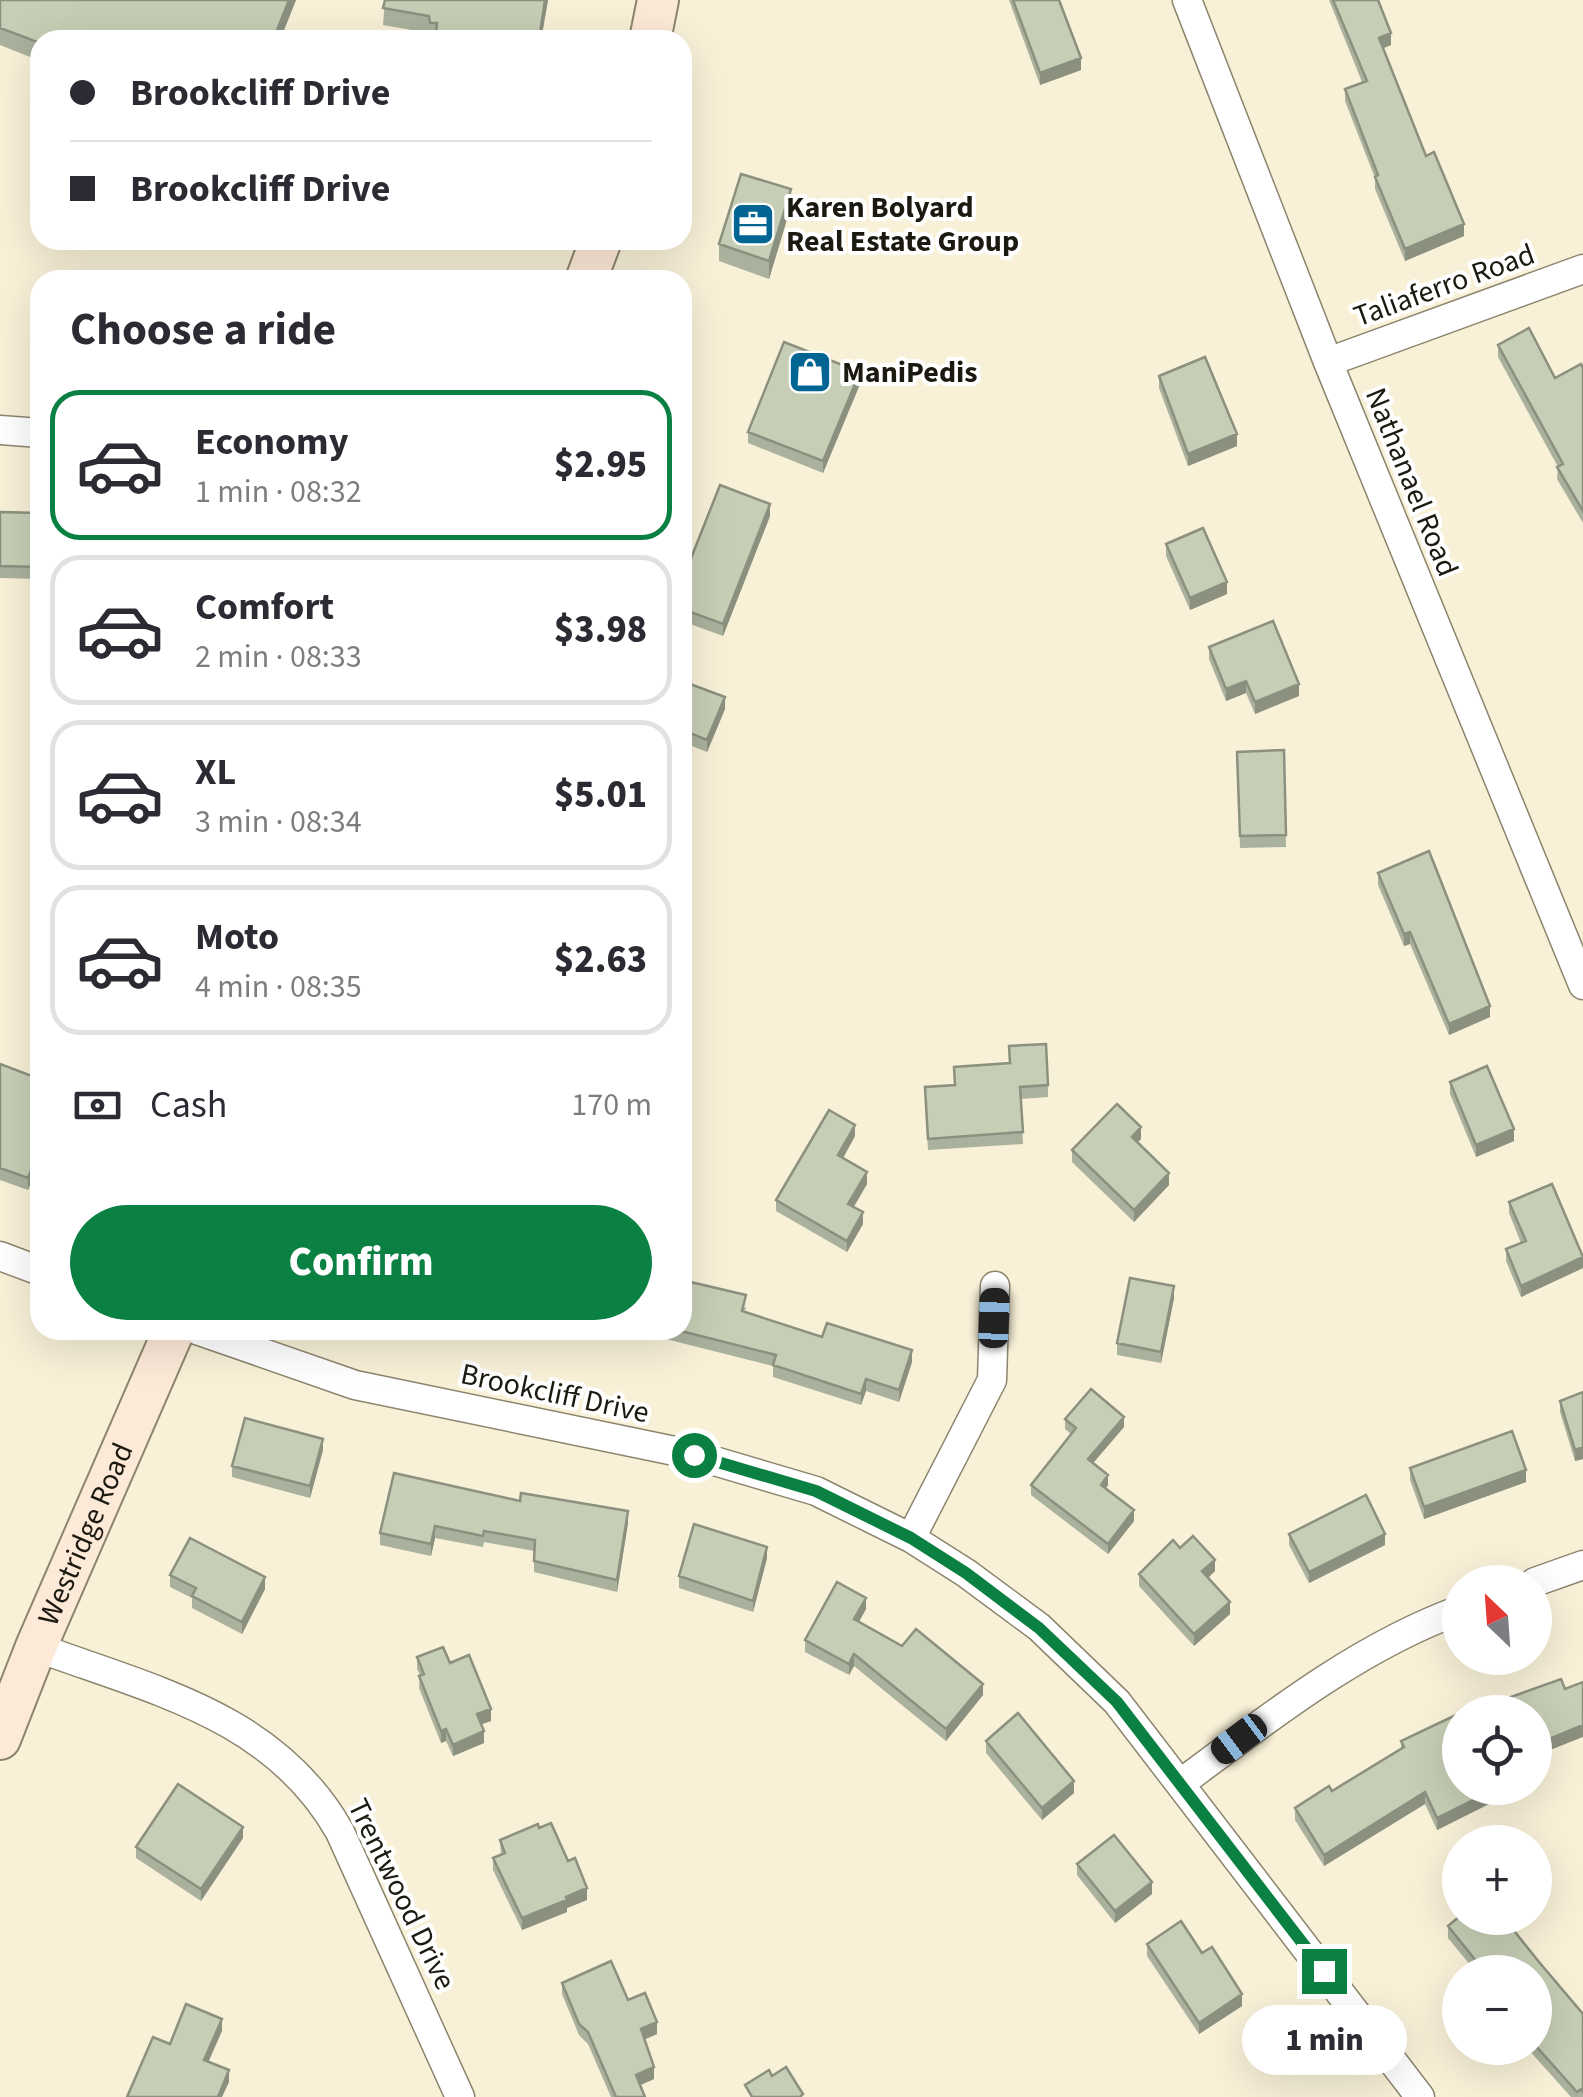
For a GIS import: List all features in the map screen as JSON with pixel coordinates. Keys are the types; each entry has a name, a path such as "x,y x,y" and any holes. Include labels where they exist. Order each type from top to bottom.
{"main road":[{"path":"652,30 658,0"},
{"name":"Westridge Road","path":"0,1739 170,1340"}],"street":[{"name":"Nathanael Road","path":"1187,0 1328,362 1580,971"},
{"name":"Taliaferro Road","path":"1328,362 1583,269"},
{"path":"0,430 30,432"},
{"path":"0,1256 30,1268"},
{"path":"911,1538 992,1380 995,1286"},
{"name":"Brookcliff Drive","path":"226,1340 355,1384 694,1455 816,1491 911,1538 966,1573 1039,1628 1117,1702 1420,2097"},
{"path":"1552,1576 1583,1565"},
{"path":"1180,1782 1276,1712 1372,1652 1442,1619"},
{"name":"Trentwood Drive","path":"36,1647 193,1704 257,1738 291,1766 324,1805 340,1832 460,2097"}],"building":[{"path":"0,0 289,0 277,30 30,30 30,39 0,28"},
{"path":"385,0 545,0 540,30 436,30 437,23 430,23 429,16 383,8"},
{"path":"1013,0 1059,0 1081,58 1040,73"},
{"path":"1333,0 1378,0 1391,33 1379,38 1426,156 1434,152 1464,224 1405,249 1345,89 1367,81"},
{"path":"741,174 791,189 769,261 719,244"},
{"path":"1529,328 1555,378 1581,364 1583,368 1583,511 1557,467 1563,464 1498,345"},
{"path":"784,342 860,372 823,461 748,432"},
{"path":"1205,357 1237,434 1188,454 1159,376"},
{"path":"720,485 770,504 723,624 692,613 692,556"},
{"path":"0,512 30,513 30,567 0,566"},
{"path":"1203,528 1227,582 1190,598 1166,544"},
{"path":"1273,621 1299,684 1255,702 1246,681 1226,689 1209,647"},
{"path":"692,685 725,697 707,740 692,734"},
{"path":"1284,750 1286,835 1240,836 1237,752"},
{"path":"1429,851 1490,1006 1449,1024 1410,932 1404,934 1378,873"},
{"path":"1046,1044 1048,1085 1020,1087 1023,1132 928,1139 925,1087 955,1085 954,1067 1010,1063 1009,1046"},
{"path":"0,1064 30,1075 30,1173 28,1178 0,1168"},
{"path":"1487,1066 1514,1129 1476,1145 1450,1082"},
{"path":"1117,1104 1141,1127 1132,1137 1169,1173 1134,1210 1072,1150"},
{"path":"829,1110 855,1125 838,1155 867,1172 848,1204 863,1212 847,1241 776,1200"},
{"path":"1552,1184 1583,1257 1521,1286 1506,1249 1526,1241 1509,1202"},
{"path":"1130,1278 1174,1286 1161,1352 1117,1343"},
{"path":"692,1282 746,1295 742,1311 822,1337 827,1323 912,1350 899,1390 866,1379 861,1394 773,1365 776,1355 692,1334"},
{"path":"1091,1389 1124,1417 1088,1459 1108,1475 1101,1485 1134,1510 1108,1544 1031,1485 1076,1428 1065,1419"},
{"path":"1583,1392 1583,1447 1575,1450 1560,1401"},
{"path":"245,1418 323,1439 310,1486 232,1466"},
{"path":"1512,1431 1526,1470 1424,1507 1410,1468"},
{"path":"394,1473 520,1501 521,1493 628,1511 617,1580 534,1561 535,1540 484,1531 483,1536 435,1526 431,1544 380,1533"},
{"path":"1366,1495 1385,1534 1309,1572 1289,1534"},
{"path":"694,1524 767,1547 753,1601 679,1576"},
{"path":"1193,1536 1215,1560 1202,1571 1230,1602 1194,1634 1139,1574 1173,1540 1180,1548"},
{"path":"190,1538 265,1577 242,1622 192,1596 196,1588 170,1575"},
{"path":"837,1582 866,1598 854,1619 902,1646 916,1629 983,1684 946,1729 854,1654 849,1664 805,1640"},
{"path":"443,1647 450,1663 469,1655 491,1709 477,1714 484,1731 453,1745 446,1729 441,1731 419,1676 424,1674 417,1657"},
{"path":"1561,1679 1565,1689 1583,1682 1583,1725 1552,1738 1552,1695 1516,1695"},
{"path":"1018,1713 1074,1781 1042,1808 986,1741"},
{"path":"1442,1722 1442,1805 1463,1805 1437,1818 1425,1792 1324,1855 1295,1808 1329,1786 1332,1791 1404,1747 1401,1741"},
{"path":"178,1784 243,1827 201,1889 136,1847"},
{"path":"551,1823 568,1861 575,1858 587,1888 522,1918 493,1858 505,1853 500,1840 538,1824 539,1828"},
{"path":"1114,1835 1152,1882 1115,1911 1077,1864"},
{"path":"1181,1921 1202,1953 1212,1947 1242,1994 1199,2023 1147,1944"},
{"path":"1455,1935 1518,1935 1533,1955 1471,1955"},
{"path":"611,1961 628,2000 645,1993 657,2022 641,2029 654,2067 636,2075 645,2097 616,2097 562,1983"},
{"path":"1552,1977 1583,2014 1583,2092 1577,2092 1552,2064"},
{"path":"186,2004 222,2019 204,2060 229,2070 218,2097 127,2097 153,2037 170,2044"},
{"path":"786,2067 803,2094 800,2097 752,2097 745,2085 769,2070 772,2076"}],"place":[{"name":"Karen Bolyard Real Estate Group","path":"753,224"},
{"name":"ManiPedis","path":"810,372"}],"route":[{"path":"694,1455 816,1491 911,1538 966,1573 1039,1628 1117,1702 1324,1971"}]}
